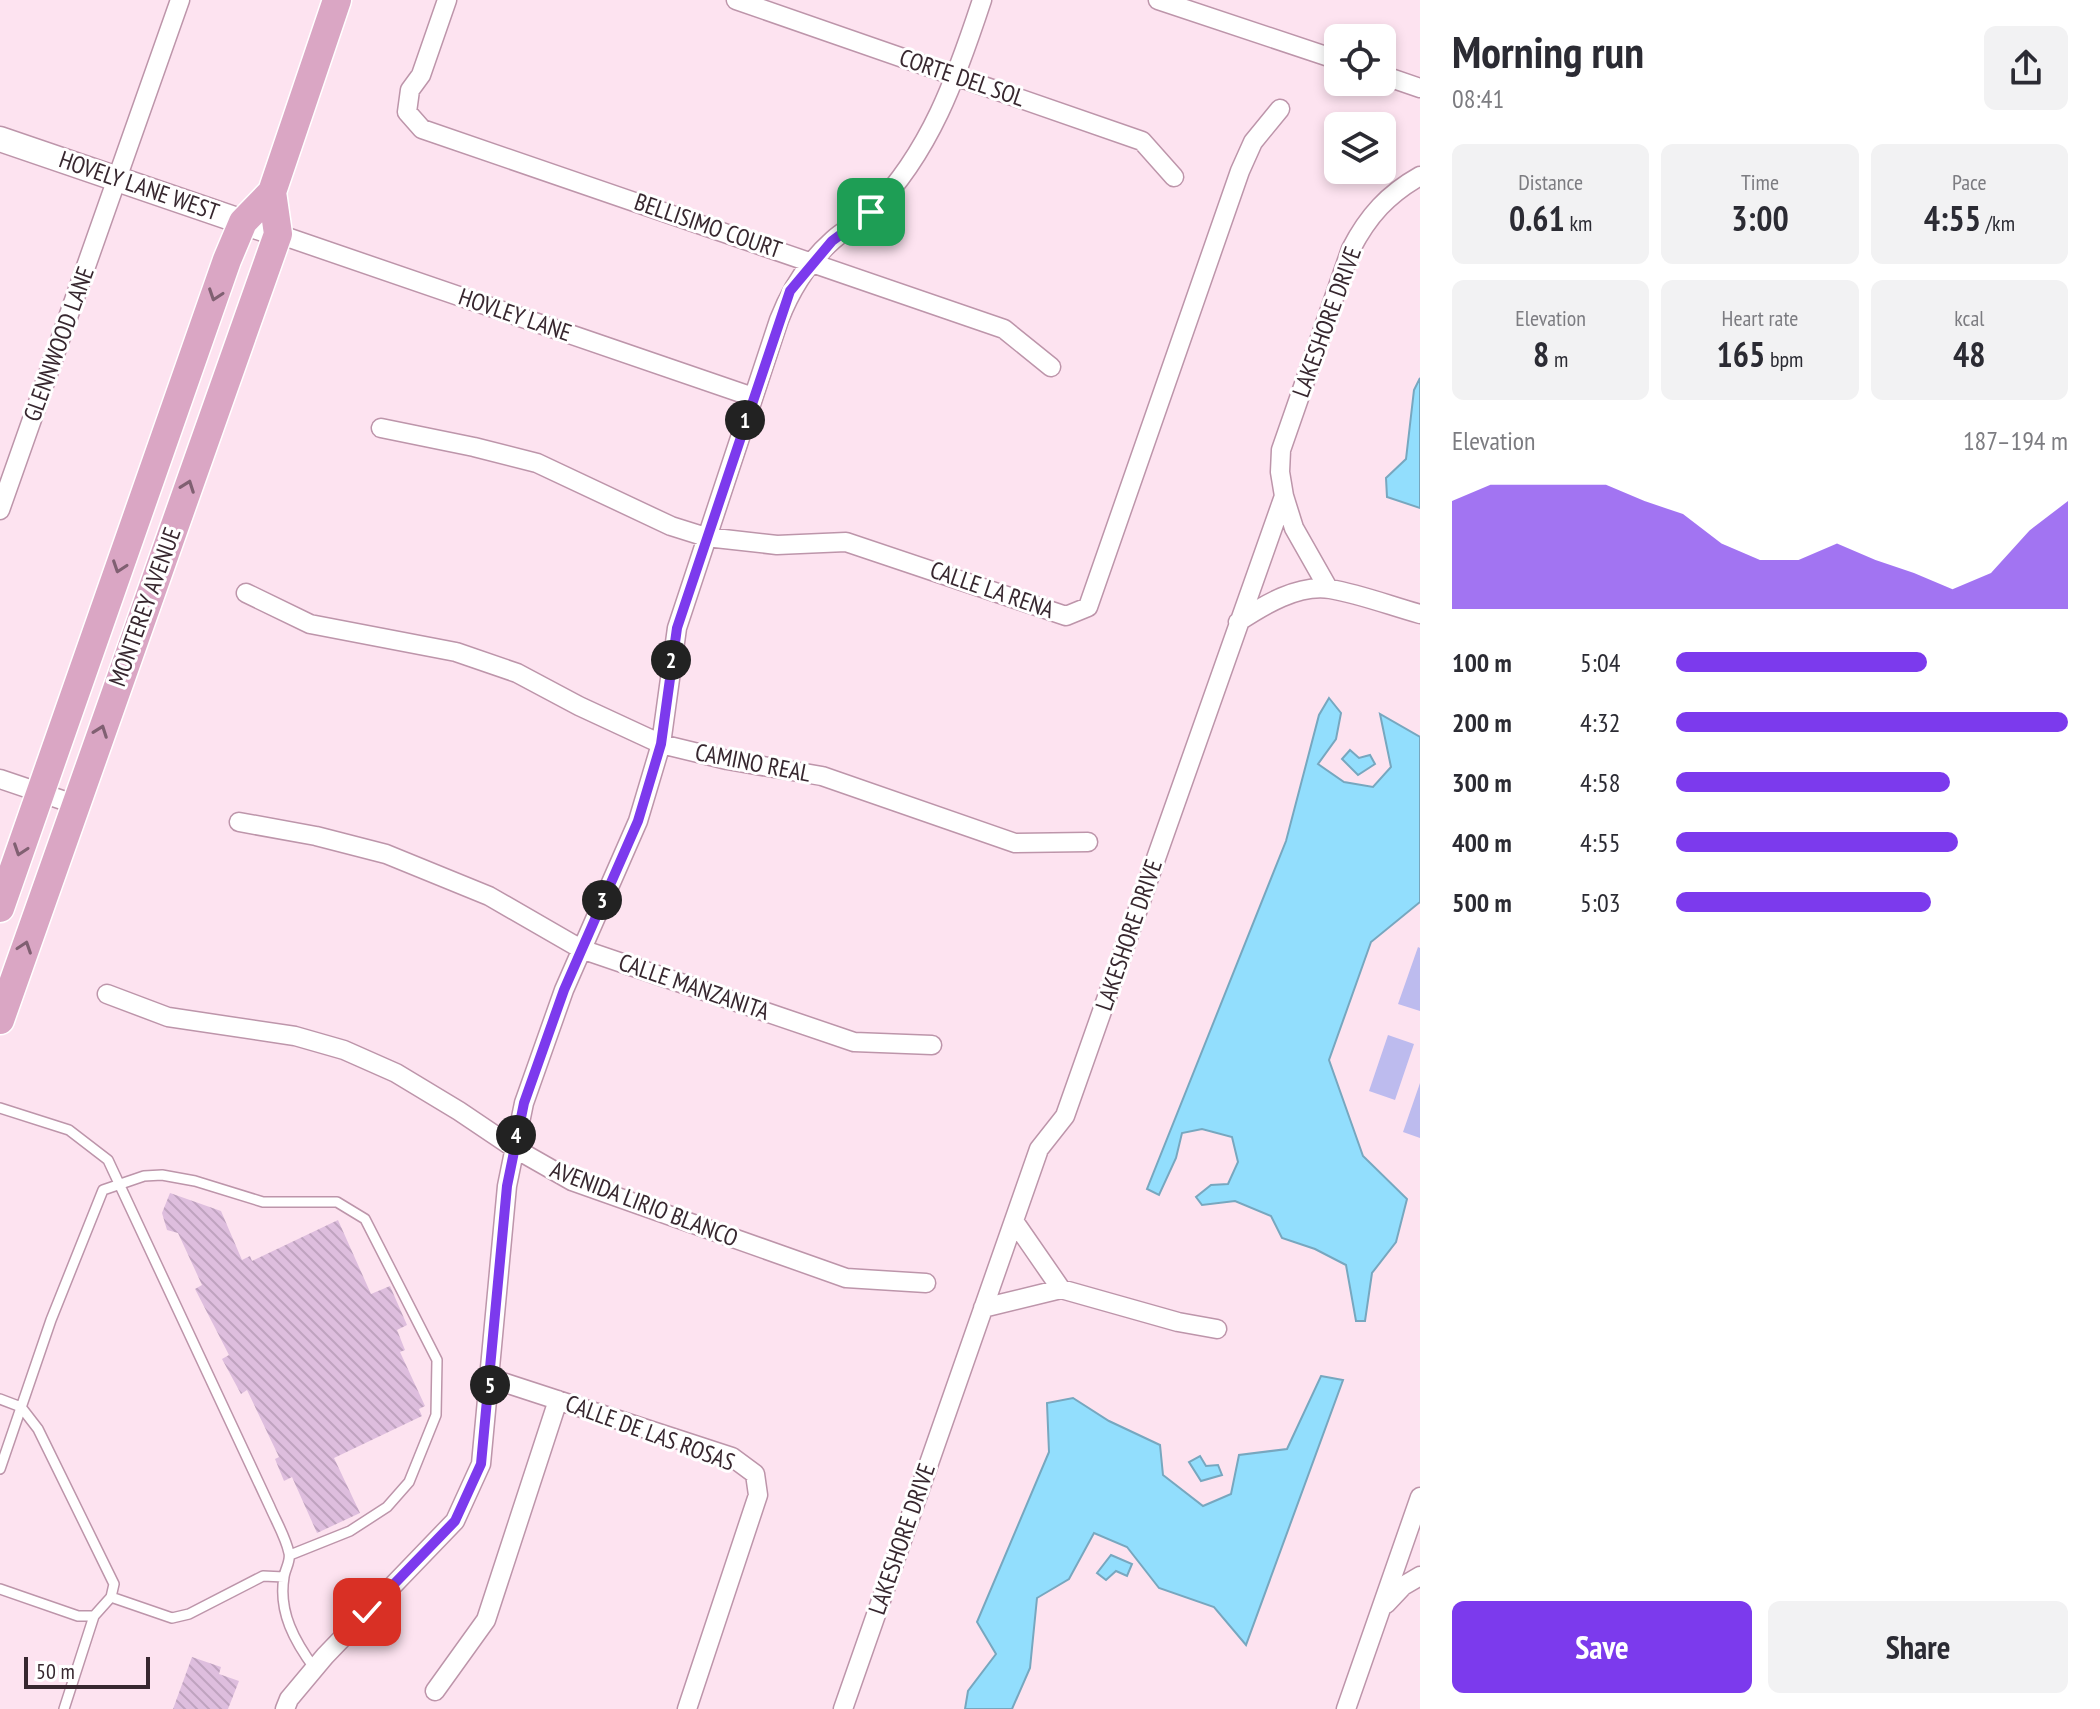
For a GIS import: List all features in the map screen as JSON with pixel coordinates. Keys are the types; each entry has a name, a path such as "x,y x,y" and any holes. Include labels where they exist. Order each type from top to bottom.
{"main road":[{"name":"MONTEREY AVENUE","path":"0,908 227,260 243,222 272,192 337,0"},
{"name":"MONTEREY AVENUE","path":"0,1020 278,234 272,192"}],"street":[{"name":"GLENNWOOD LANE","path":"0,510 180,0"},
{"name":"BELLISIMO COURT","path":"447,0 421,75 410,90 407,112 422,129 1004,329 1051,367"},
{"name":"CORTE DEL SOL","path":"736,0 1142,141 1174,177"},
{"path":"285,1709 289,1699 315,1669 455,1521 481,1464 507,1186 524,1103 540,1051 581,949 638,821 661,744 677,628 753,397 790,291 832,241 871,212 928,135 957,75 982,0"},
{"path":"1158,0 1324,55"},
{"path":"1396,80 1420,88"},
{"name":"CALLE LA RENA","path":"381,428 537,463 671,526 706,537 777,545 846,542 1066,616 1088,607 1240,171 1253,142 1280,109"},
{"name":"HOVELY LANE WEST","path":"0,139 278,234"},
{"name":"LAKESHORE DRIVE","path":"843,1709 1039,1149 1065,1116 1284,496 1280,472 1281,450 1351,249 1380,204 1397,189 1420,176"},
{"name":"HOVLEY LANE","path":"278,234 753,397"},
{"path":"1284,496 1294,528 1328,588"},
{"path":"1238,622 1268,602 1328,588 1420,614"},
{"name":"CAMINO REAL","path":"246,593 310,624 456,652 517,673 661,744 727,760 822,776 1015,843 1088,842"},
{"path":"0,779 74,804"},
{"name":"CALLE MANZANITA","path":"239,822 316,836 386,854 489,896 581,949 854,1042 932,1045"},
{"name":"AVENIDA LIRIO BLANCO","path":"107,994 168,1017 295,1036 344,1050 396,1073 572,1181 846,1278 926,1283"},
{"path":"1014,1221 1061,1289"},
{"path":"983,1308 1061,1289 1178,1322 1217,1329"},
{"name":"CALLE DE LAS ROSAS","path":"490,1378 732,1457 755,1474 758,1495 687,1709"},
{"path":"435,1691 486,1620 558,1400"},
{"path":"1346,1709 1381,1608 1416,1522 1420,1497"},
{"path":"1381,1608 1403,1586 1420,1576"}],"lane":[{"path":"0,1108 69,1130 108,1160 290,1555 284,1577 283,1602 288,1624 299,1648 315,1669"},
{"path":"0,1469 51,1320 103,1190 144,1176 162,1175 195,1181 263,1202 337,1202 365,1219 437,1360 436,1415 409,1482 387,1507 350,1531 290,1555"},
{"path":"0,1399 21,1407 38,1429 114,1584 111,1597 94,1616 64,1709"},
{"path":"111,1597 172,1618 189,1614 263,1576 284,1577"},
{"path":"0,1589 78,1616 94,1616"}],"shaded area":[{"path":"1420,378 1420,508 1387,497 1386,478 1406,459 1414,390"},
{"path":"1329,698 1341,713 1336,739 1318,764 1344,782 1373,787 1391,767 1380,714 1420,737 1420,902 1371,942 1329,1060 1363,1156 1407,1199 1396,1242 1372,1273 1365,1321 1356,1321 1346,1265 1315,1249 1282,1238 1271,1216 1235,1201 1202,1205 1196,1197 1211,1185 1228,1184 1238,1162 1232,1137 1202,1129 1182,1133 1176,1158 1159,1195 1147,1189 1286,841 1319,715"},
{"path":"1350,750 1359,758 1370,755 1375,764 1358,775 1342,759"},
{"path":"1420,948 1420,1011 1398,1004"},
{"path":"1388,1035 1414,1044 1395,1100 1369,1091"},
{"path":"1420,1083 1420,1138 1403,1132"},
{"path":"1321,1376 1343,1380 1246,1645 1214,1607 1159,1588 1127,1547 1094,1533 1069,1579 1037,1598 1030,1668 1012,1709 965,1709 968,1691 996,1654 977,1622 1049,1452 1047,1403 1073,1398 1109,1421 1160,1445 1163,1475 1203,1506 1231,1494 1239,1455 1287,1449"},
{"path":"1200,1456 1206,1466 1218,1465 1222,1475 1201,1481 1189,1462"},
{"path":"1111,1555 1132,1564 1127,1576 1116,1571 1106,1580 1097,1573"}],"building":[{"path":"170,1193 221,1211 242,1260 250,1256 252,1261 338,1220 371,1294 390,1286 407,1325 397,1330 405,1350 400,1352 425,1406 419,1409 422,1416 334,1458 360,1513 317,1533 292,1477 284,1481 275,1459 279,1457 247,1390 241,1394 222,1359 229,1355 195,1289 202,1285 178,1233 167,1230 162,1213"},
{"path":"192,1657 221,1667 219,1674 239,1681 228,1709 173,1709"}],"route":[{"path":"367,1612 455,1521 481,1464 507,1186 524,1103 540,1051 638,821 661,744 677,628 790,291 832,241 871,212"}]}
